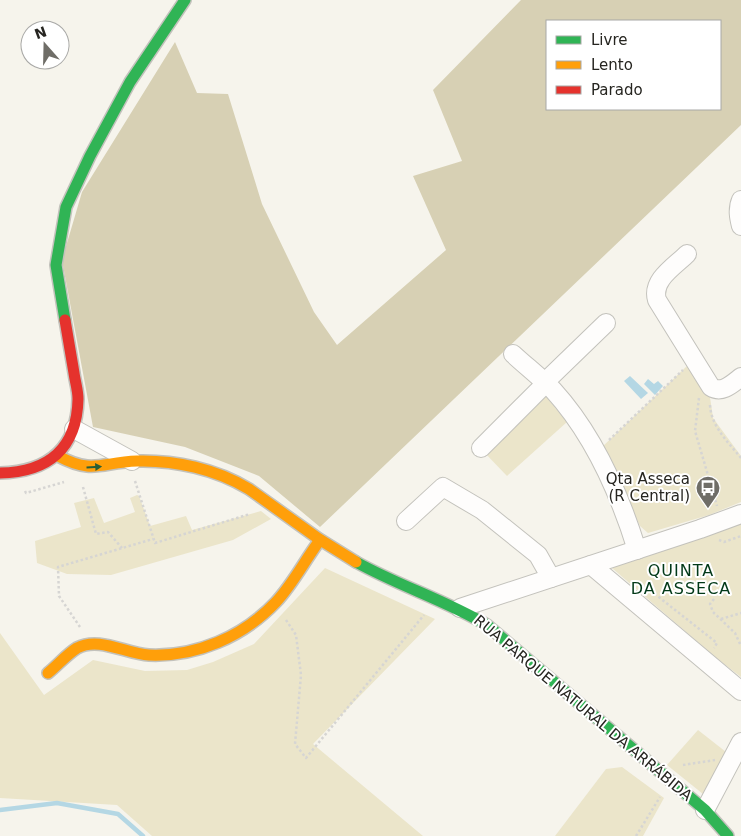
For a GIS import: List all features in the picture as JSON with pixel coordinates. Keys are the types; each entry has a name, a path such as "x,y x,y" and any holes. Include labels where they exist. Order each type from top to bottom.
{"street":[{"path":"0,473 40,466 58,456 74,429 77,416 77,390 56,264 66,206 90,156 130,82 185,0"},
{"path":"741,200 739,216 741,226"},
{"path":"687,254 660,281 655,293 656,300 706,385 716,390 721,390 741,377"},
{"path":"481,448 606,323"},
{"path":"512,354 545,383 566,406 596,451 627,518 636,550"},
{"name":"RUA PARQUE NATURAL DA ARRÁBIDA","path":"74,429 132,461"},
{"name":"RUA PARQUE NATURAL DA ARRÁBIDA","path":"58,456 78,466 94,468 132,461 176,463 208,471 236,482 320,540 358,563 379,574 460,608 487,624 705,810 728,836"},
{"path":"406,521 443,487 482,510 538,555 551,578"},
{"path":"460,608 741,514"},
{"path":"48,674 79,648 92,643 130,652 163,655 195,650 226,639 240,632 266,612 287,588 320,540"},
{"path":"591,565 741,691"},
{"path":"705,810 737,749"}],"path":[{"path":"610,440 684,369"},
{"path":"706,385 710,397 714,424 741,458"},
{"path":"706,385 698,399 695,431 718,510 723,521"},
{"path":"78,466 96,534 108,532 122,548"},
{"path":"139,496 155,543 275,508"},
{"path":"92,643 58,596 58,567 153,539"},
{"path":"288,622 296,636 301,675 295,744 306,758 437,598"},
{"path":"714,599 710,604 713,612 735,633 741,646"},
{"path":"721,619 741,613"},
{"path":"656,769 737,749"},
{"path":"636,836 670,781"}],"shaded area":[{"path":"521,0 741,0 741,125 320,527 259,476 185,447 93,427 62,260 82,192 175,42 197,93 228,94 262,204 314,312 337,345 446,250 413,176 462,161 433,90"},
{"path":"687,366 710,397 713,418 741,456 741,502 709,515 648,533 640,526 601,448"},
{"path":"543,393 567,422 507,476 482,450"},
{"path":"137,495 150,526 186,516 192,530 261,511 271,519 233,540 111,575 67,574 37,563 35,541 81,527 74,503 94,498 104,523 135,512 130,498"},
{"path":"741,523 741,677 715,657 612,568"},
{"path":"325,568 435,619 313,744 423,836 152,836 117,805 0,798 0,633 44,695 93,660 145,671 187,670 213,662 254,644"},
{"path":"698,730 726,752 703,794 667,765"},
{"path":"622,767 664,798 643,836 555,836 606,769"}],"water":[{"path":"630,376 648,393 641,399 624,381"},
{"path":"648,379 654,384 658,381 663,386 655,395 644,384"}],"waterway":[{"path":"0,810 57,803 118,814 143,836"}],"traffic: fast":[{"path":"65,320 56,265 66,207 90,156 130,82 185,0"},
{"path":"356,562 487,625 705,810 728,836"}],"traffic: slow":[{"path":"58,456 70,462 89,466 151,461 180,464 209,471 249,489 319,539 356,562"},
{"path":"48,673 73,651 85,645 103,645 140,654 167,655 201,648 234,635 276,602 288,588 320,540"}],"traffic: jam":[{"path":"0,473 17,472 46,462 66,444 72,432 78,396 65,320"}],"place":[{"name":"Qta Asseca (R Central)","path":"708,509"}],"district":[{"name":"QUINTA DA ASSECA","path":"681,579"}]}
